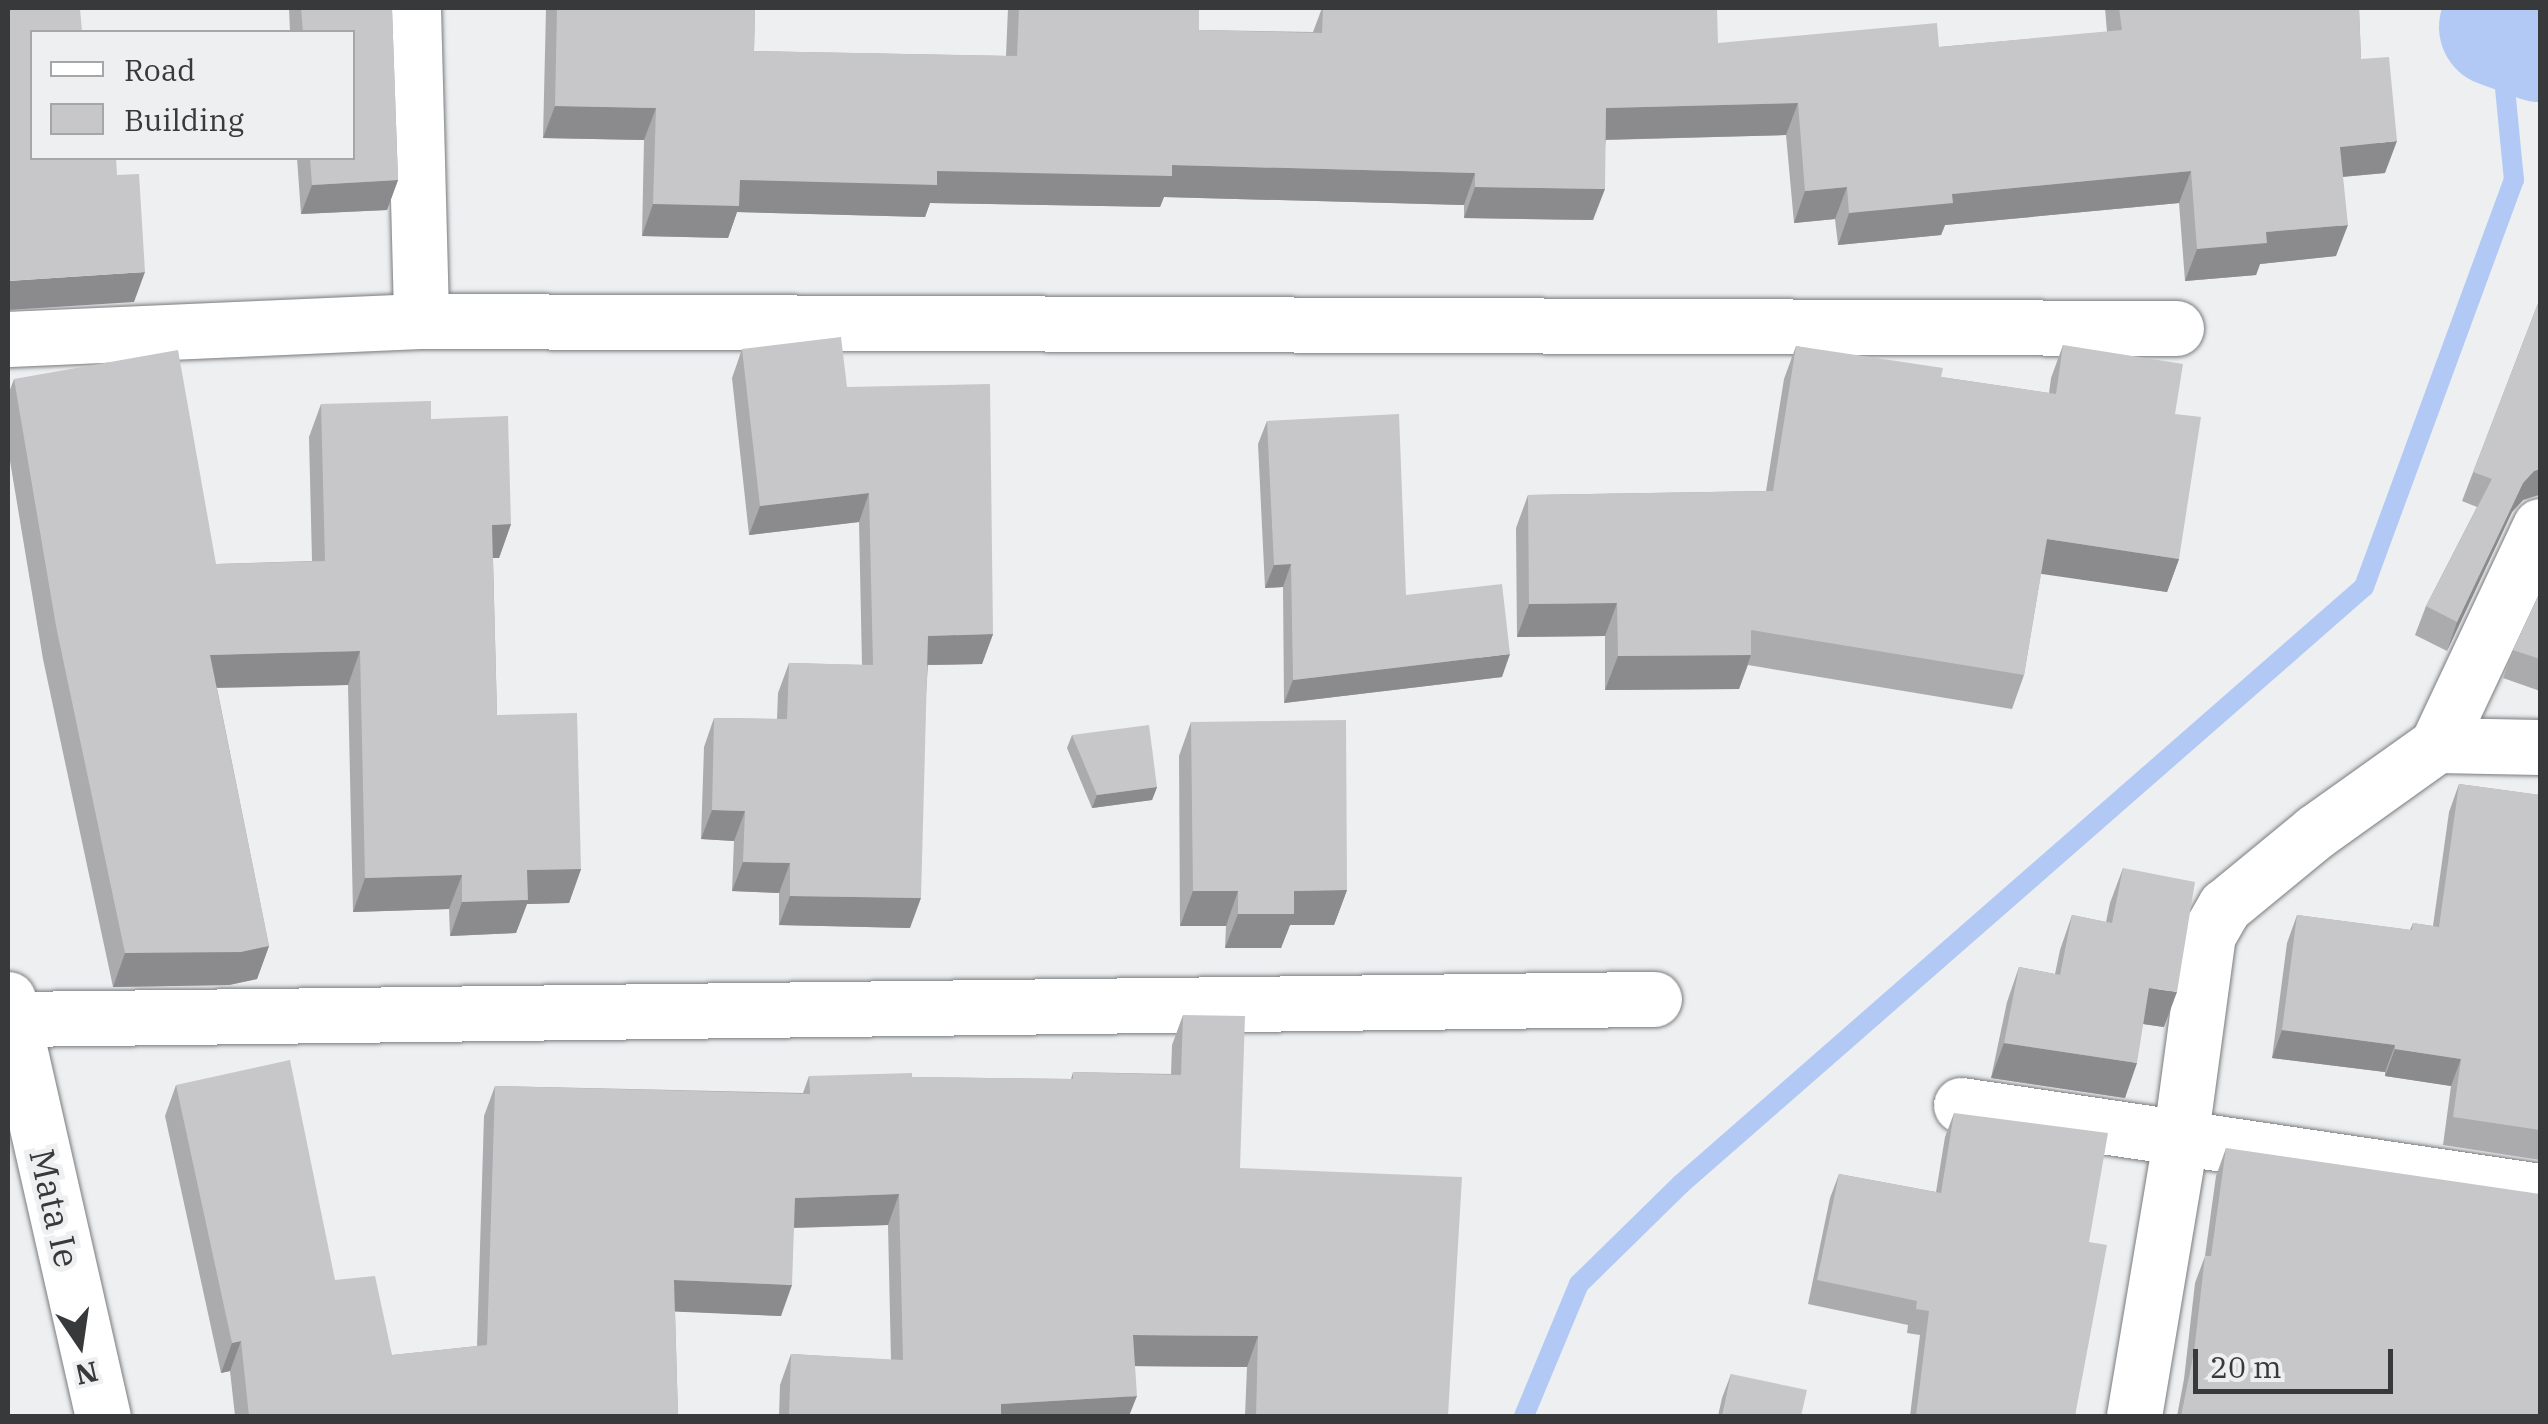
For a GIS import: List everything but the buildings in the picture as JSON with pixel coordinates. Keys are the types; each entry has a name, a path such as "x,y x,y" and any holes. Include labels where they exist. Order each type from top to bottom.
{"street":[{"path":"413,8 421,321"},
{"path":"8,338 421,321 2176,328"},
{"path":"2134,1416 2180,1141 2208,935 2226,906 2314,832 2438,745 2540,526"},
{"path":"2438,745 2540,747"},
{"path":"10,1009 1654,999"},
{"name":"Mata Ie","path":"10,1009 103,1416"},
{"path":"1961,1105 2180,1141 2540,1191"}],"waterway":[{"path":"1524,1416 1579,1284 1681,1184 2364,587 2514,180 2499,27 2481,8"},
{"path":"2499,27 2540,42"}]}
